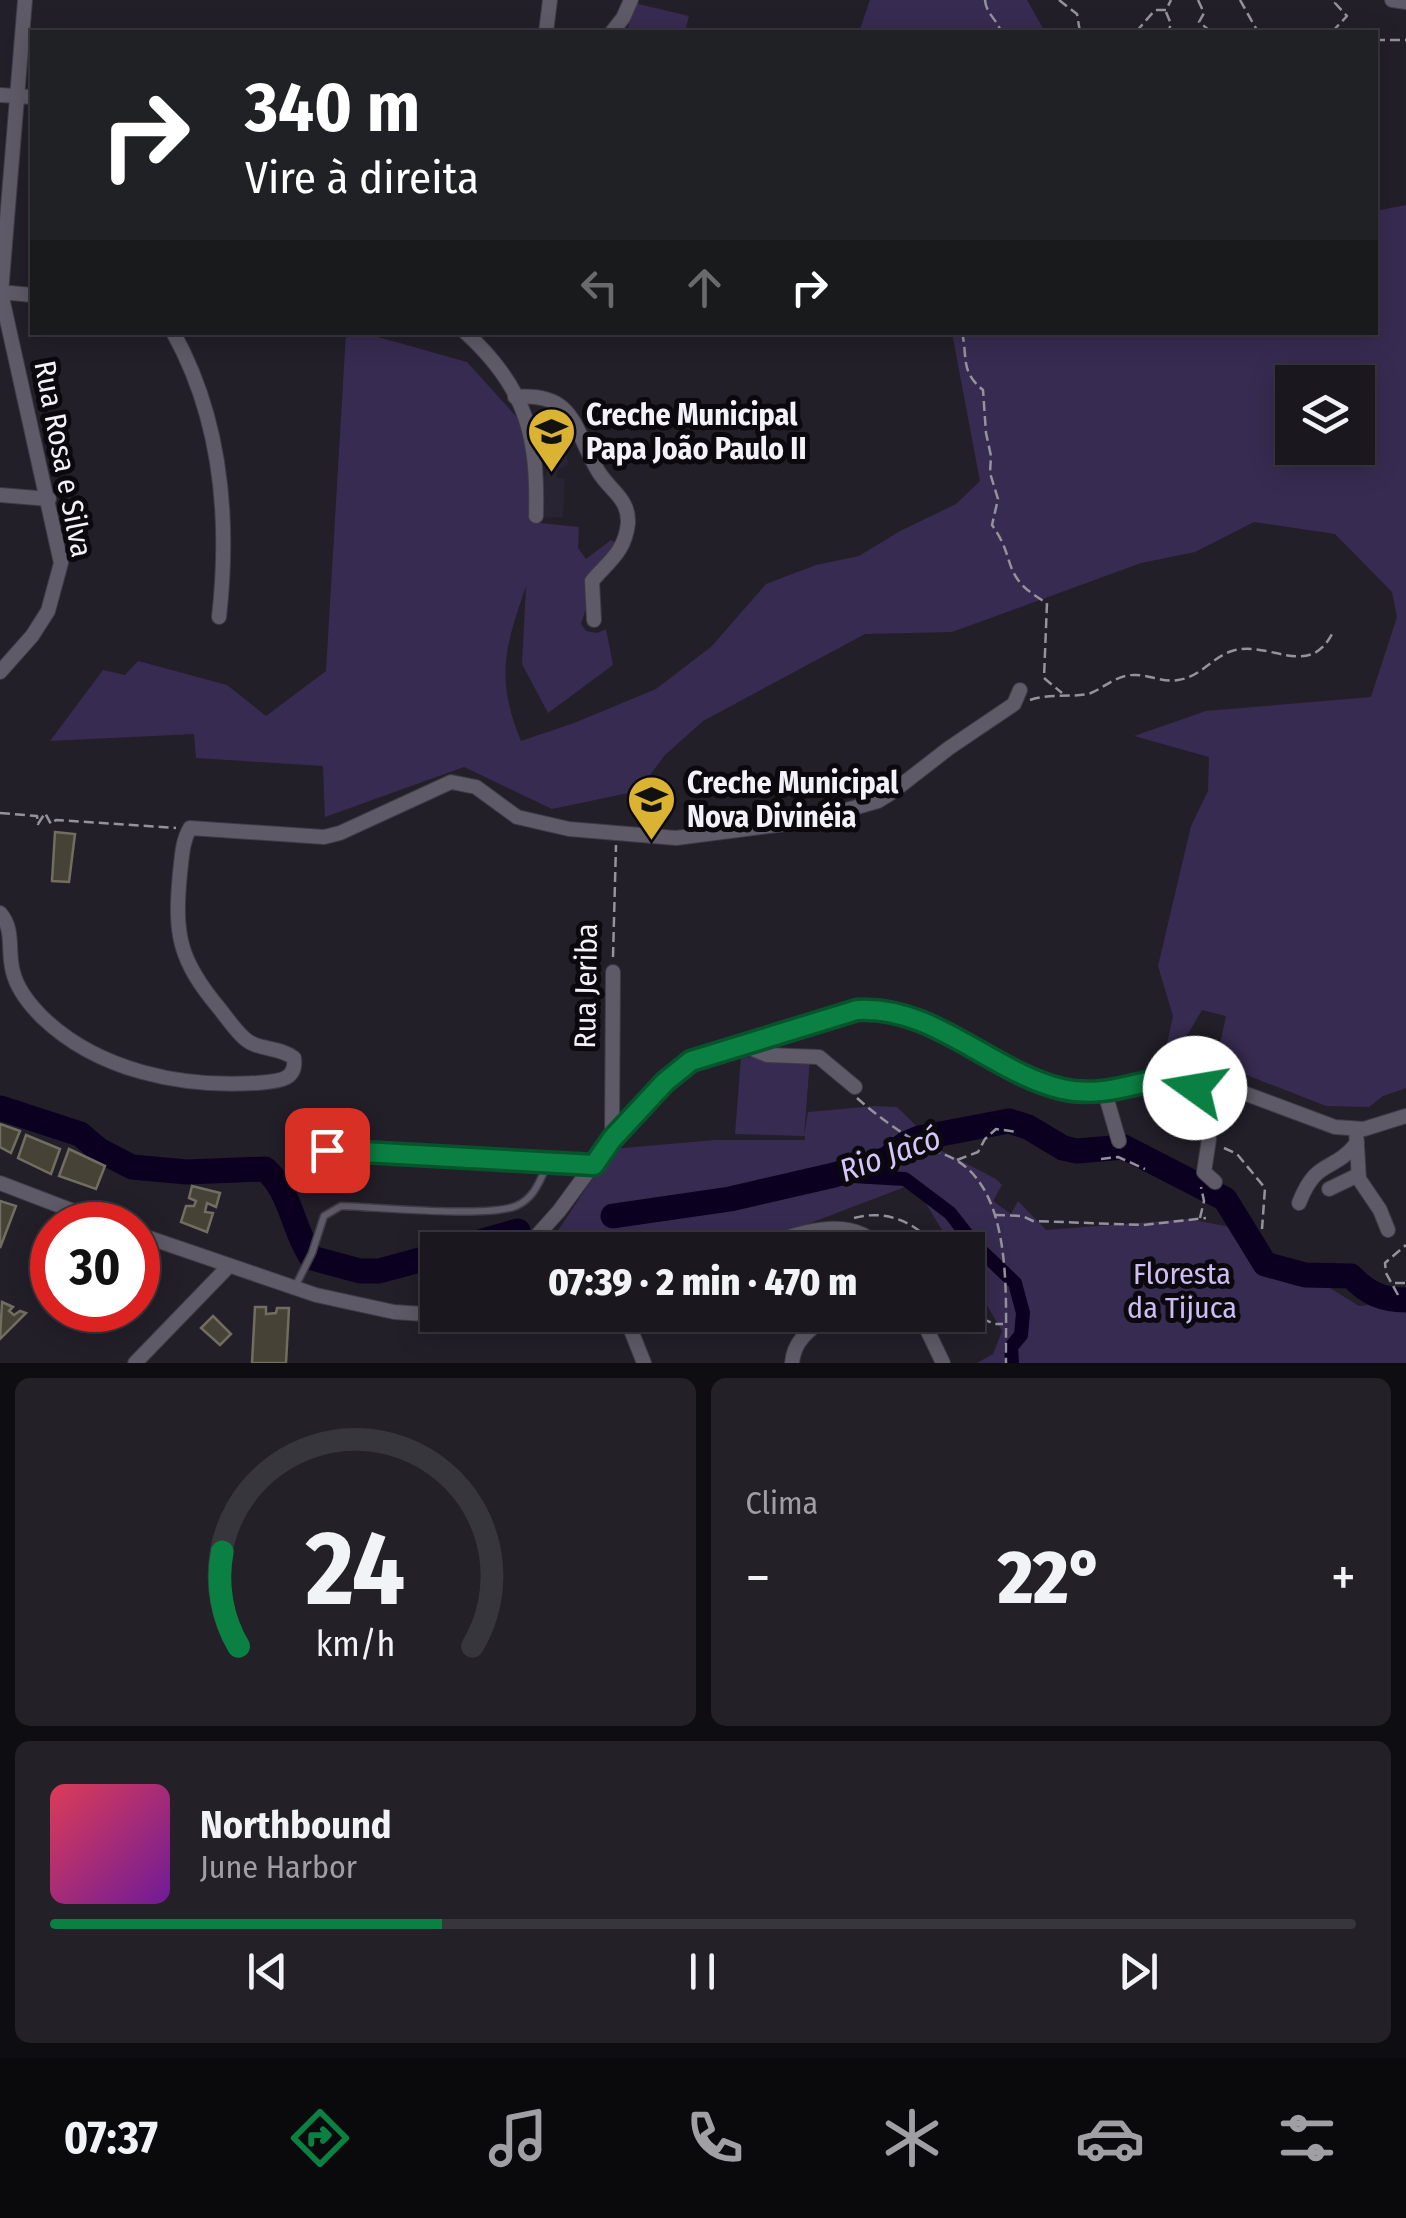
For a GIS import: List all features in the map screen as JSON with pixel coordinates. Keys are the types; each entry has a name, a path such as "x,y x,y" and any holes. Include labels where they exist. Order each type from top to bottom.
{"street":[{"name":"Rua Rosa e Silva","path":"3,665 32,636 48,611 61,563 0,293 24,96 25,0"},
{"path":"546,30 550,0"},
{"path":"614,30 631,0"},
{"path":"1392,0 1406,2"},
{"path":"0,95 24,96"},
{"path":"0,293 30,295"},
{"path":"174,335 198,387 220,478 224,571 219,617"},
{"path":"468,335 494,362 522,407 536,458 536,516"},
{"path":"515,396 547,398 562,406 585,440 599,473 628,510 618,556 592,581 594,620"},
{"path":"0,495 49,499"},
{"path":"0,913 6,920 13,973 22,992 64,1036 150,1074 184,1082 211,1085 279,1081 290,1076 295,1068 294,1058 244,1038 192,974 178,940 176,912 183,848 190,828 324,837 450,782 476,787 503,809 532,822 616,834 676,838 808,821 878,800 1017,697"},
{"name":"Rua Jeriba","path":"612,1139 613,972"},
{"path":"539,1232 612,1139 679,1068 706,1054 745,1046 821,1018 857,1010 882,1009 924,1023 1040,1082 1063,1089 1106,1093 1158,1078 1194,1076 1356,1136"},
{"path":"745,1046 767,1055 818,1057 854,1087"},
{"path":"1194,1076 1197,1103 1208,1132 1204,1172 1214,1182"},
{"path":"1106,1093 1119,1141"},
{"path":"1299,1203 1312,1174 1339,1160 1356,1136 1406,1116"},
{"path":"1356,1136 1358,1174 1388,1230"},
{"path":"1329,1189 1358,1174"},
{"path":"0,1183 50,1202"},
{"path":"813,1232 850,1232"},
{"path":"160,1242 228,1267 394,1312 420,1314"},
{"path":"135,1363 228,1267"},
{"path":"631,1332 644,1363"},
{"path":"792,1363 794,1350 808,1332"},
{"path":"928,1332 943,1363"}],"lane":[{"path":"327,1150 594,1165"},
{"path":"297,1284 324,1216 341,1206 485,1210 516,1206 535,1193 548,1163"}],"path":[{"path":"985,0 988,14 1000,30"},
{"path":"1060,0 1077,14 1080,30"},
{"path":"1168,30 1166,10 1171,0"},
{"path":"1198,0 1204,13 1199,22 1209,30"},
{"path":"1240,0 1257,30"},
{"path":"1334,30 1347,16 1335,3 1338,0"},
{"path":"1138,30 1155,10 1166,10"},
{"path":"1378,40 1406,40"},
{"path":"963,335 964,364 970,379 983,390 990,473 998,500 992,525 1001,537 1010,572 1022,586 1047,603 1044,678 1062,693"},
{"path":"1017,697 1088,694 1136,674 1165,680 1185,678 1238,650 1277,652 1300,659 1316,652 1334,630"},
{"path":"0,813 38,816 38,824 45,813 51,824 56,820 190,828"},
{"name":"Rua Jeriba","path":"613,972 616,834"},
{"path":"854,1087 857,1098 869,1109 918,1142 955,1160 980,1184 993,1214 1006,1271 1006,1363"},
{"path":"955,1160 978,1152 996,1129 1018,1132"},
{"path":"1207,1147 1230,1149 1261,1180 1266,1188 1262,1229"},
{"path":"1101,1160 1118,1156 1145,1169"},
{"path":"1200,1219 1202,1196"},
{"path":"836,1229 856,1217 887,1214 918,1232"},
{"path":"993,1214 1022,1216 1033,1221 1143,1226 1206,1218"},
{"path":"1398,1295 1385,1263 1406,1245"},
{"path":"1393,1282 1406,1283"},
{"path":"985,1320 1005,1324"}],"shaded area":[{"name":"Creche Municipal Papa João Paulo II","path":"544,434 562,442 569,464 557,470 557,478 565,478 563,517 540,518 541,477 547,471 539,450 543,448"}],"green space":[{"path":"870,0 1027,0 1044,30 854,30 860,29"},
{"path":"634,3 689,16 686,30 627,30"},
{"path":"1406,205 1406,1088 1383,1096 1369,1107 1326,1106 1216,1063 1226,1016 1202,1010 1168,1068 1161,1071 1173,1016 1158,966 1191,826 1208,791 1209,757 1134,736 1206,711 1371,697 1397,617 1392,592 1335,534 1254,522 1195,552 1141,563 952,632 865,634 703,721 665,755 638,791 552,809 464,767 325,817 323,766 196,758 194,734 50,741 103,670 125,675 138,661 227,685 266,716 326,671 346,335 371,335 467,362 523,424 531,473 530,522 579,527 578,548 586,559 611,540 619,545 588,576 588,601 581,624 586,631 597,633 606,629 613,665 548,713 522,664 526,586 506,663 508,698 521,741 656,689 712,646 766,584 816,565 859,556 956,504 980,481 952,335 1378,335 1378,210"},
{"path":"741,1057 810,1059 804,1136 735,1134"},
{"name":"Floresta da Tijuca","path":"897,1107 942,1151 996,1179 1002,1185 993,1201 1011,1214 1018,1201 1046,1230 1189,1219 1230,1227 1267,1264 1325,1285 1359,1306 1406,1301 1406,1363 977,1363 993,1354 1002,1331 985,1302 985,1232 943,1232 910,1185 787,1232 557,1232 612,1149 715,1140 805,1140 808,1112"}],"building":[{"path":"55,832 75,834 69,882 52,881"},
{"path":"0,1124 20,1131 11,1153 0,1147"},
{"path":"26,1135 60,1149 51,1174 18,1158"},
{"path":"69,1149 105,1166 96,1189 59,1176"},
{"path":"192,1186 220,1193 216,1207 207,1203 205,1212 213,1213 207,1232 181,1222 186,1206 194,1206 196,1201 189,1198"},
{"path":"0,1201 16,1206 0,1248"},
{"path":"2,1302 13,1307 9,1311 14,1315 26,1313 0,1339"},
{"path":"255,1307 266,1307 266,1314 276,1313 277,1308 289,1308 286,1363 252,1363"},
{"path":"213,1316 231,1334 220,1345 201,1328"}],"waterway":[{"name":"Rio Jacó","path":"0,1108 80,1134 99,1150 132,1167 187,1172 265,1169 281,1188 312,1258 360,1271 379,1271 420,1260"},
{"name":"Rio Jacó","path":"613,1216 730,1199 834,1175 887,1159 919,1138 1009,1121 1028,1127 1063,1148 1077,1151 1124,1147 1225,1199 1265,1264 1305,1275 1351,1276 1375,1294 1406,1300"},
{"path":"834,1175 905,1179 950,1213 975,1245 1015,1283 1023,1313 1021,1335 1011,1347 1012,1363"}],"place":[{"name":"Creche Municipal Papa João Paulo II","path":"551,474"},
{"name":"Creche Municipal Nova Divinéia","path":"652,842"}],"route":[{"path":"327,1150 594,1165 612,1139 679,1068 706,1054 745,1046 821,1018 857,1010 882,1009 909,1017 1040,1082 1063,1089 1106,1093 1182,1075 1194,1076 1195,1088"}]}
